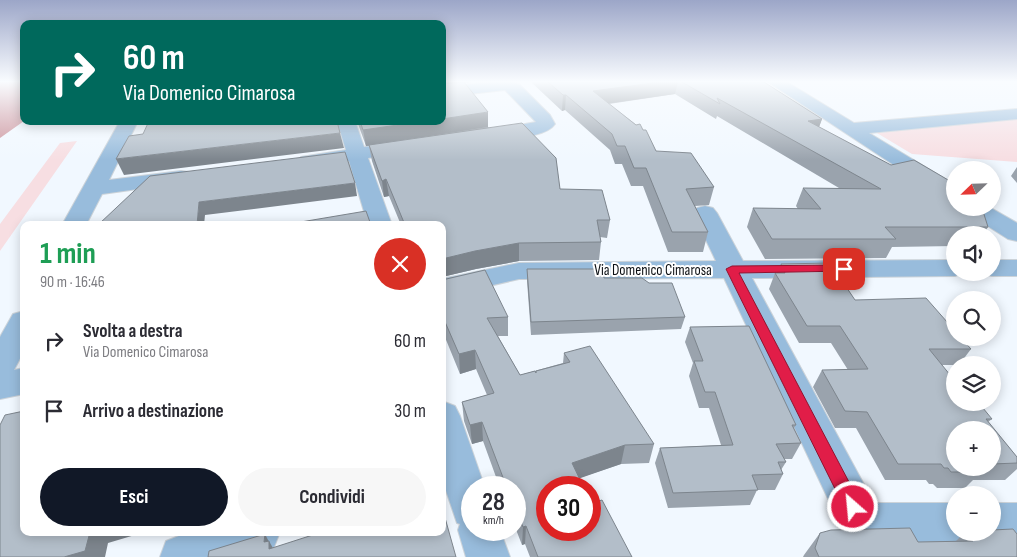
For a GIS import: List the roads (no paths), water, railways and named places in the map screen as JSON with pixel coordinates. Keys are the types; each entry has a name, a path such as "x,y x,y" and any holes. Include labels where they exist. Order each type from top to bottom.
{"street":[{"path":"472,138 540,128 546,124 544,119 533,108"},
{"path":"817,108 946,189"},
{"path":"851,129 1017,114"},
{"path":"347,125 379,221"},
{"path":"76,221 131,128"},
{"path":"289,163 424,145"},
{"path":"94,188 201,174"},
{"path":"705,213 862,524 946,524"},
{"path":"988,216 1017,234"},
{"name":"Via Domenico Cimarosa","path":"446,287 519,271 946,268"},
{"path":"1001,268 1017,268"},
{"path":"0,366 20,328"},
{"path":"0,386 20,382"},
{"path":"446,440 451,471 461,489"},
{"path":"1001,524 1017,524"},
{"path":"182,557 247,536"},
{"path":"483,541 488,557"}]}
